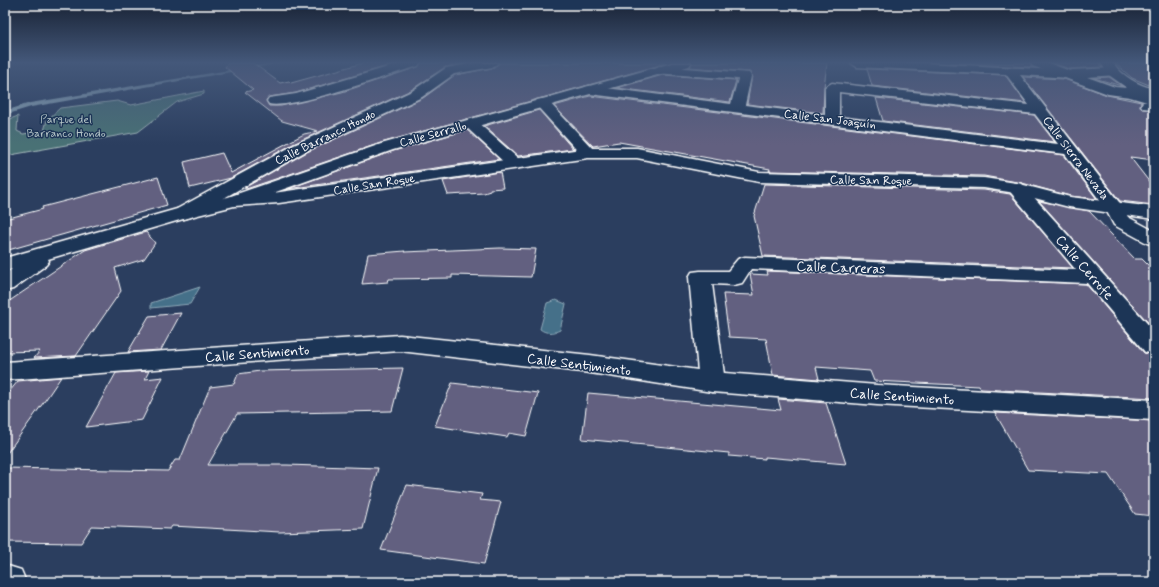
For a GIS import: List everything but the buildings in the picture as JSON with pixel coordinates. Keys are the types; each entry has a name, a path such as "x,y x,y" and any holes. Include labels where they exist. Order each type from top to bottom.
{"street":[{"path":"274,101 297,98 322,90"},
{"name":"Calle Barranco Hondo","path":"184,213 300,148 422,90"},
{"name":"Calle Serrallo","path":"184,213 234,201 387,147 589,90"},
{"name":"Calle San Joaquín","path":"593,90 1069,150"},
{"path":"737,108 741,90"},
{"path":"832,90 832,120"},
{"path":"863,90 1040,110"},
{"name":"Calle Sierra Nevada","path":"1025,90 1113,206 1121,221 1154,239"},
{"path":"1117,90 1134,92 1152,102"},
{"path":"542,103 588,153"},
{"path":"471,124 514,163"},
{"name":"Calle San Roque","path":"234,201 279,198 588,153 637,153 759,177 984,183 1016,188 1069,202 1113,206 1154,213"},
{"name":"Calle Cerrofe","path":"1016,188 1154,346"},
{"path":"5,265 184,213"},
{"path":"5,284 55,251"},
{"name":"Calle Carreras","path":"712,382 700,277 734,278 745,263 1094,277"},
{"name":"Calle Sentimiento","path":"5,371 400,343 590,364 712,382 877,395 1154,410"}],"green space":[{"name":"Parque del Barranco Hondo","path":"204,91 204,94 177,102 138,132 5,156 5,121 18,116 17,131 23,134 44,131 47,120 60,108 117,101 131,105"}],"water":[{"path":"200,287 190,304 151,308 151,303"},
{"path":"556,300 566,304 560,330 545,332 540,329 547,303"}],"waterway":[{"path":"5,113 30,105 117,90"}]}
